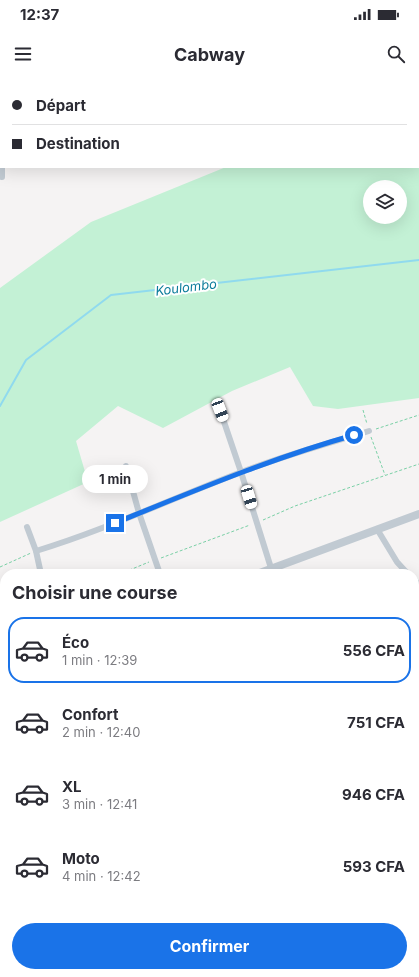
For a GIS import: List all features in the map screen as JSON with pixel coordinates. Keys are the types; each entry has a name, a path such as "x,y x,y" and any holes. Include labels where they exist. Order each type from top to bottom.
{"street":[{"path":"2,168 2,177"},
{"path":"220,410 271,569"},
{"path":"36,551 68,541 241,472 369,431"},
{"path":"126,466 139,513 158,569"},
{"path":"277,569 419,514"},
{"path":"27,527 36,551 40,569"},
{"path":"377,529 397,562 403,569"}],"path":[{"path":"363,410 385,476 419,464"},
{"path":"369,431 419,416"},
{"path":"0,567 36,551"}],"green space":[{"path":"224,168 419,168 419,398 338,409 313,406 290,367 232,391 163,428 118,406 76,441 88,482 0,522 0,288 91,222"}],"waterway":[{"name":"Koulombo","path":"0,406 26,360 111,295 419,260"}],"route":[{"path":"115,523 241,472 354,435"}]}
